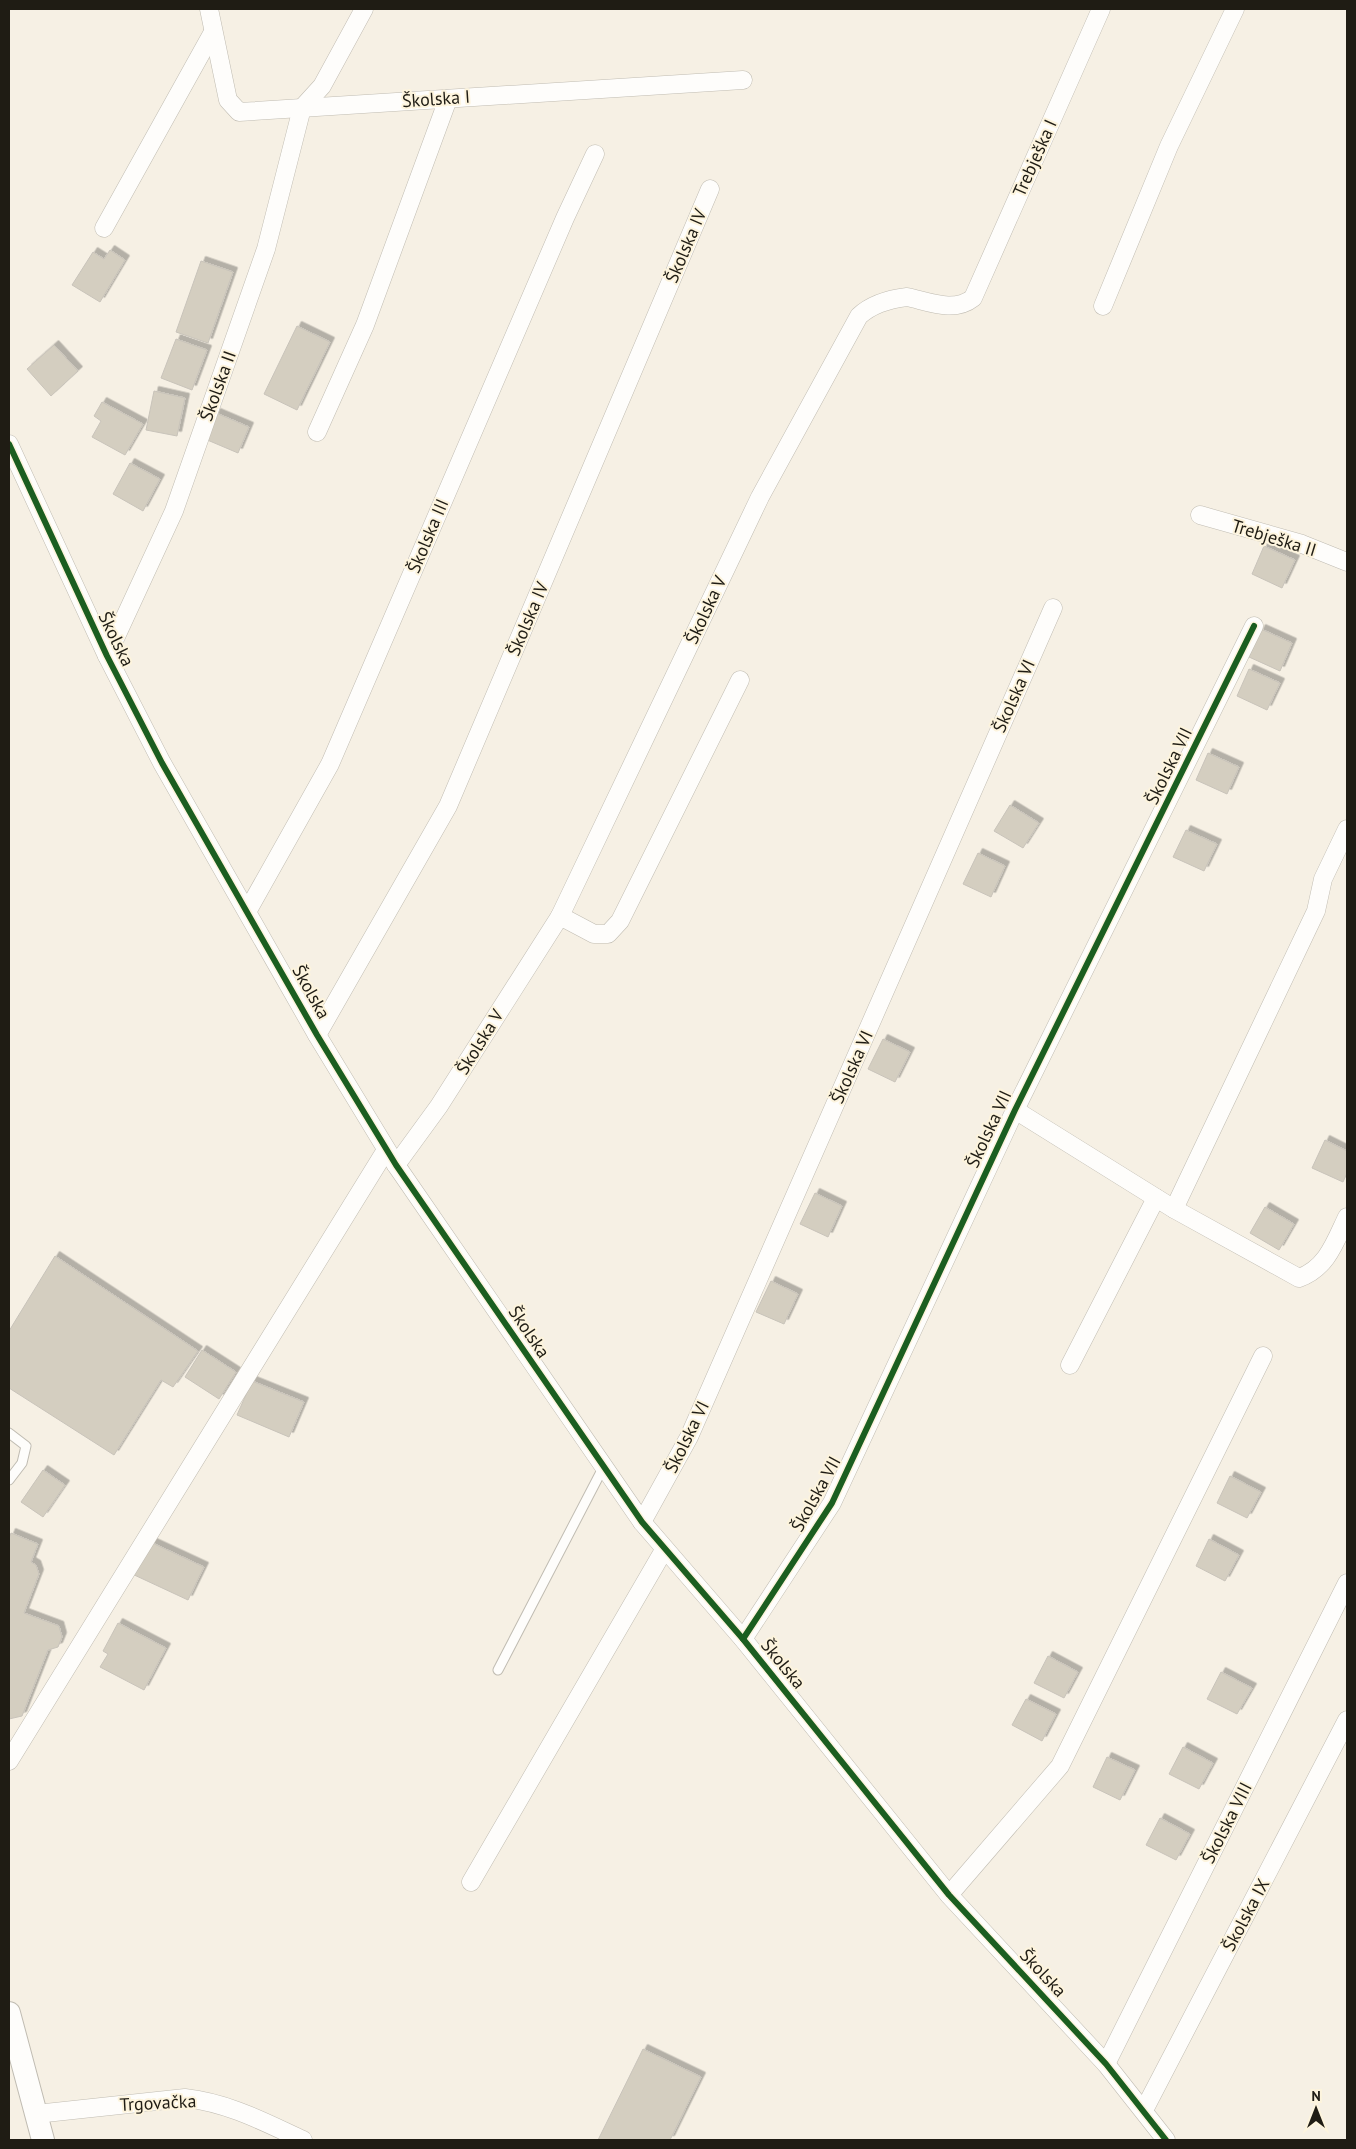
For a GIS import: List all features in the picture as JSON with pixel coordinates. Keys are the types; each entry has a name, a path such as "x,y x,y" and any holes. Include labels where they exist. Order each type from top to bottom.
{"street":[{"name":"Školska I","path":"209,9 228,100 240,112 743,80"},
{"path":"302,108 322,86 364,9"},
{"name":"Trebješka I","path":"863,312 878,303 907,297 955,307 966,304 974,298 1101,9"},
{"path":"1103,306 1169,146 1234,9"},
{"path":"104,228 213,32"},
{"path":"316,432 365,325 448,99"},
{"name":"Školska II","path":"107,656 174,511 266,249 302,108"},
{"name":"Školska III","path":"248,910 330,764 561,227 595,154"},
{"name":"Školska IV","path":"318,1035 448,806 710,189"},
{"name":"Školska V","path":"396,1165 439,1106 560,916 760,497 859,316 863,312"},
{"name":"Školska","path":"9,444 107,656 162,764 248,910 318,1035 396,1165 603,1468 664,1550 743,1639 949,1895 1106,2064 1166,2140"},
{"name":"Trebješka II","path":"1200,515 1302,544 1347,562"},
{"name":"Školska VI","path":"642,1522 690,1437 1053,608"},
{"name":"Školska VII","path":"743,1639 832,1503 1015,1110 1254,626"},
{"path":"560,916 594,934 608,934 620,921 740,680"},
{"path":"1174,1209 1316,911 1323,879 1347,829"},
{"name":"Školska VII","path":"1015,1110 1174,1209 1299,1278 1313,1273 1325,1261 1347,1216"},
{"path":"9,1761 386,1150"},
{"path":"1070,1365 1156,1198"},
{"path":"949,1895 1060,1766 1263,1356"},
{"path":"471,1882 664,1550"},
{"name":"Školska VIII","path":"1106,2064 1347,1583"},
{"name":"Školska IX","path":"1144,2110 1347,1720"},
{"path":"9,2013 43,2140"},
{"name":"Trgovačka","path":"36,2114 185,2098 209,2101 234,2108 303,2140"}],"lane":[{"path":"9,1433 26,1446 22,1463 9,1480"},
{"path":"498,1670 603,1468"}],"building":[{"path":"110,250 125,260 100,302 72,285 93,252 104,259"},
{"path":"201,261 233,272 208,343 176,332"},
{"path":"297,326 330,342 297,410 264,394"},
{"path":"176,339 207,350 192,390 161,378"},
{"path":"54,345 78,371 51,396 27,369"},
{"path":"154,391 185,398 177,436 146,430"},
{"path":"102,402 143,424 125,455 92,437 101,421 94,416"},
{"path":"216,413 249,427 238,453 205,439"},
{"path":"130,463 160,479 143,511 113,494"},
{"path":"1264,546 1295,560 1282,588 1252,574"},
{"path":"1261,629 1292,643 1280,671 1249,657"},
{"path":"1249,669 1280,683 1267,710 1237,696"},
{"path":"1208,753 1239,767 1227,794 1196,780"},
{"path":"1010,805 1039,823 1023,848 994,831"},
{"path":"1186,830 1217,844 1204,871 1173,857"},
{"path":"978,853 1005,866 991,897 963,884"},
{"path":"883,1039 910,1052 895,1082 868,1069"},
{"path":"1325,1140 1347,1151 1347,1173 1343,1182 1312,1168"},
{"path":"815,1193 842,1206 828,1237 800,1224"},
{"path":"1265,1207 1294,1224 1279,1250 1250,1233"},
{"path":"55,1256 198,1351 173,1387 161,1380 114,1455 9,1388 9,1331"},
{"path":"771,1281 798,1294 784,1324 756,1312"},
{"path":"202,1350 236,1372 219,1399 185,1377"},
{"path":"252,1381 304,1402 289,1437 237,1415"},
{"path":"43,1470 65,1485 43,1517 21,1502"},
{"path":"1230,1476 1261,1492 1247,1518 1217,1503"},
{"path":"11,1533 38,1544 31,1562 36,1565 39,1574 24,1613 59,1626 62,1637 58,1647 48,1650 22,1716 9,1719 9,1538"},
{"path":"1209,1539 1239,1555 1225,1581 1196,1566"},
{"path":"146,1540 204,1567 188,1600 130,1573"},
{"path":"118,1623 166,1648 144,1690 100,1667 108,1654 103,1651"},
{"path":"1048,1656 1078,1672 1064,1698 1034,1683"},
{"path":"1221,1672 1252,1688 1237,1714 1207,1699"},
{"path":"1026,1699 1056,1714 1042,1741 1012,1725"},
{"path":"1183,1747 1213,1763 1199,1789 1169,1774"},
{"path":"1107,1757 1135,1770 1120,1800 1093,1787"},
{"path":"1160,1818 1190,1834 1176,1860 1146,1845"},
{"path":"643,2049 701,2077 670,2140 598,2140"}],"cycle path":[{"path":"9,444 107,656 162,763 317,1035 396,1165 642,1522 743,1639 949,1895 1106,2064 1166,2140"},
{"path":"743,1639 832,1503 1015,1110 1254,626"}]}
